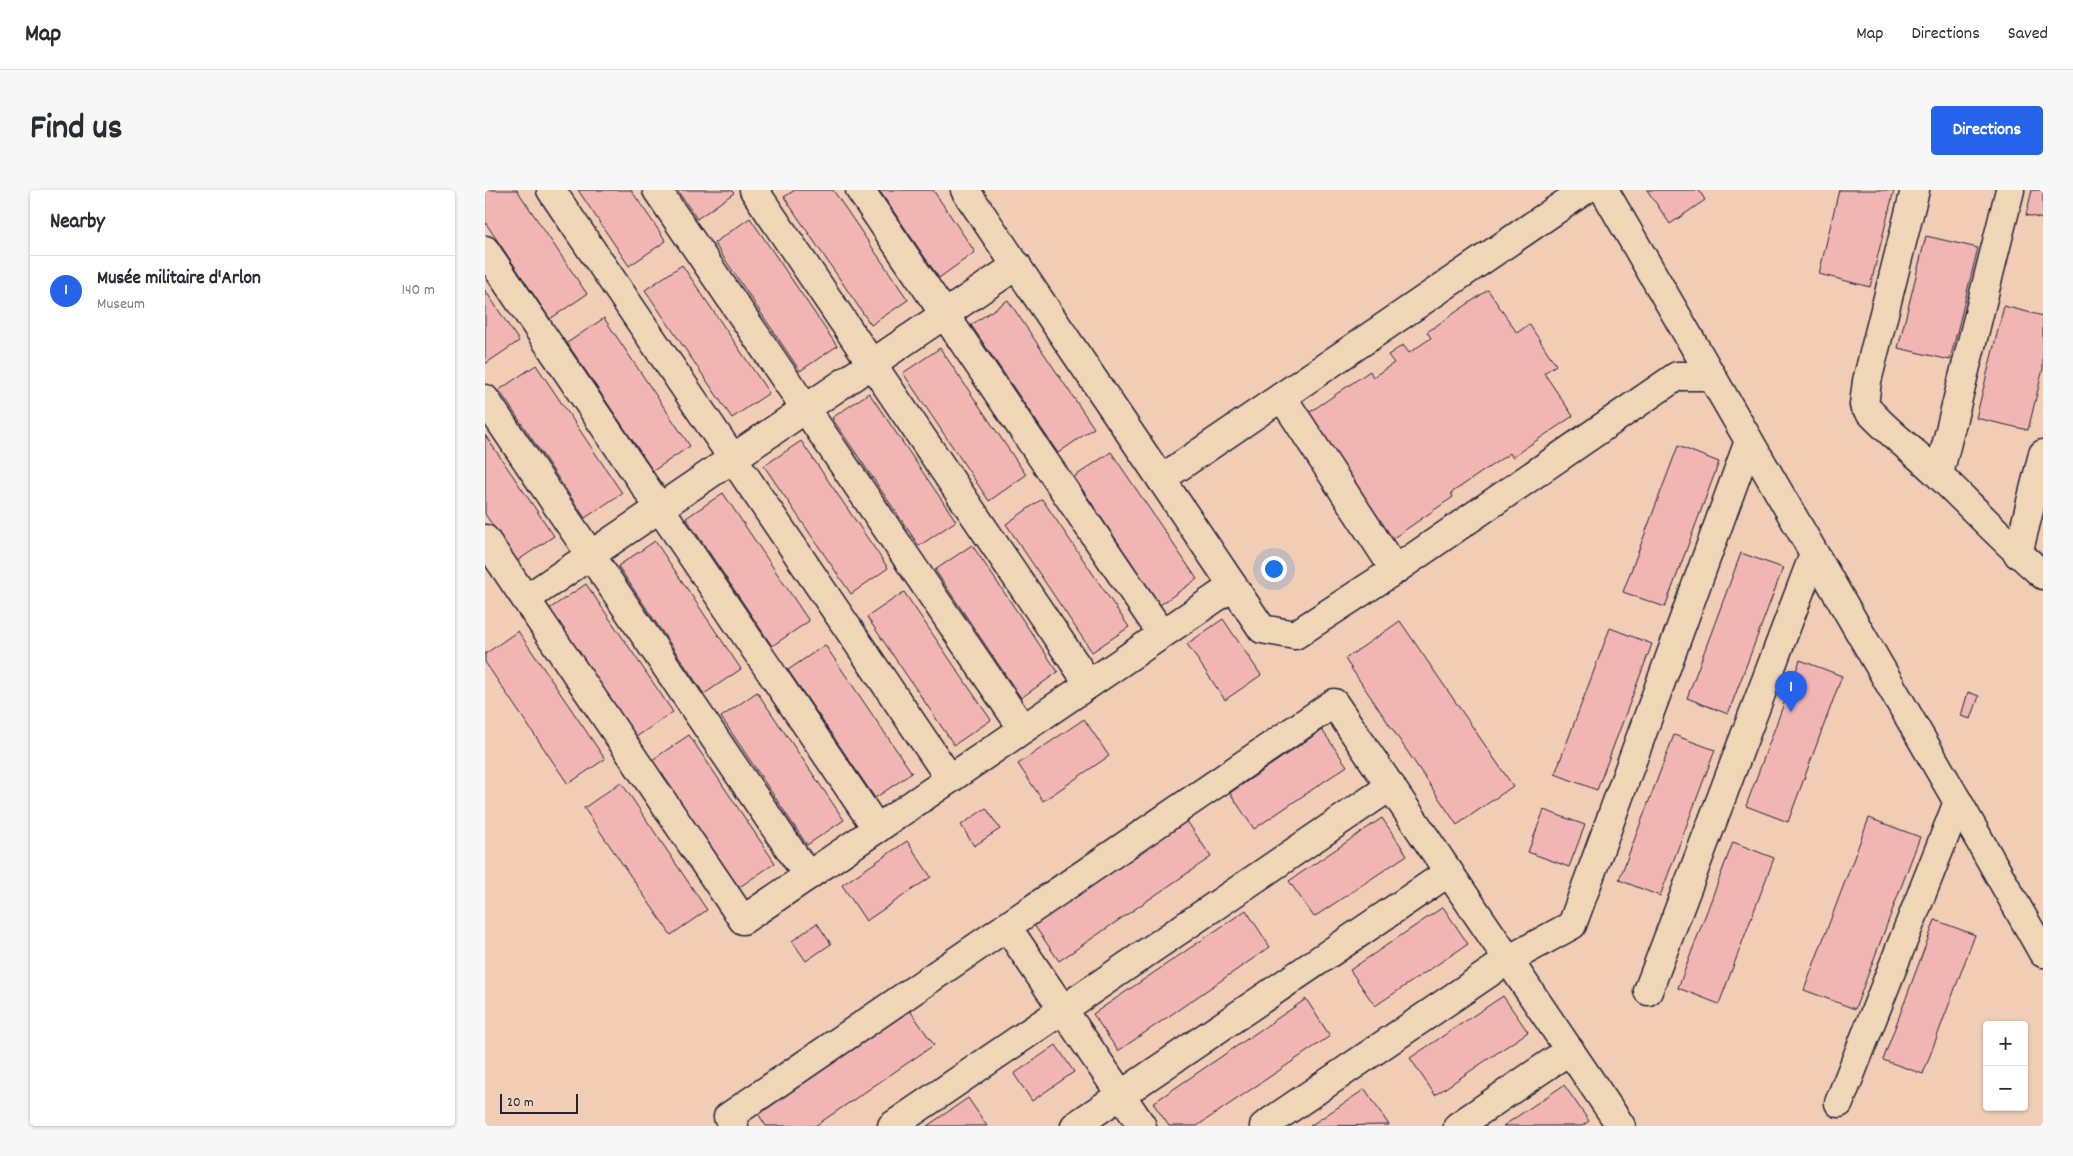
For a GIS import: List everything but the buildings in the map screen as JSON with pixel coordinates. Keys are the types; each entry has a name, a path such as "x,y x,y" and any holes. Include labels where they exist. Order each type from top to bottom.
{"lane":[{"path":"551,190 950,779"},
{"path":"657,190 1023,729"},
{"path":"754,190 1089,684"},
{"path":"860,190 1162,634"},
{"path":"965,190 1262,629 1295,635 1395,570 1677,376 1711,376"},
{"path":"1161,479 1585,190"},
{"path":"1604,190 1958,802 2043,953"},
{"path":"1915,190 1867,381 1864,404 1876,419 1939,474 2018,554 2043,575"},
{"path":"1939,474 2010,190"},
{"path":"485,250 877,829"},
{"path":"526,599 1017,265"},
{"path":"1282,396 1395,570"},
{"path":"485,399 808,876"},
{"path":"1264,1126 1508,960 1572,925 1749,441"},
{"path":"2018,554 2043,454"},
{"path":"485,538 743,920 1233,586"},
{"path":"1648,991 1814,554"},
{"path":"734,1126 727,1117 1334,703 1621,1126"},
{"path":"892,1126 1391,786"},
{"path":"1839,1102 1958,802"},
{"path":"1075,1126 1449,872"},
{"path":"1007,926 1142,1126"},
{"path":"1458,1126 1570,1050"}],"place":[{"name":"Musée militaire d'Arlon","path":"1791,712"}]}
